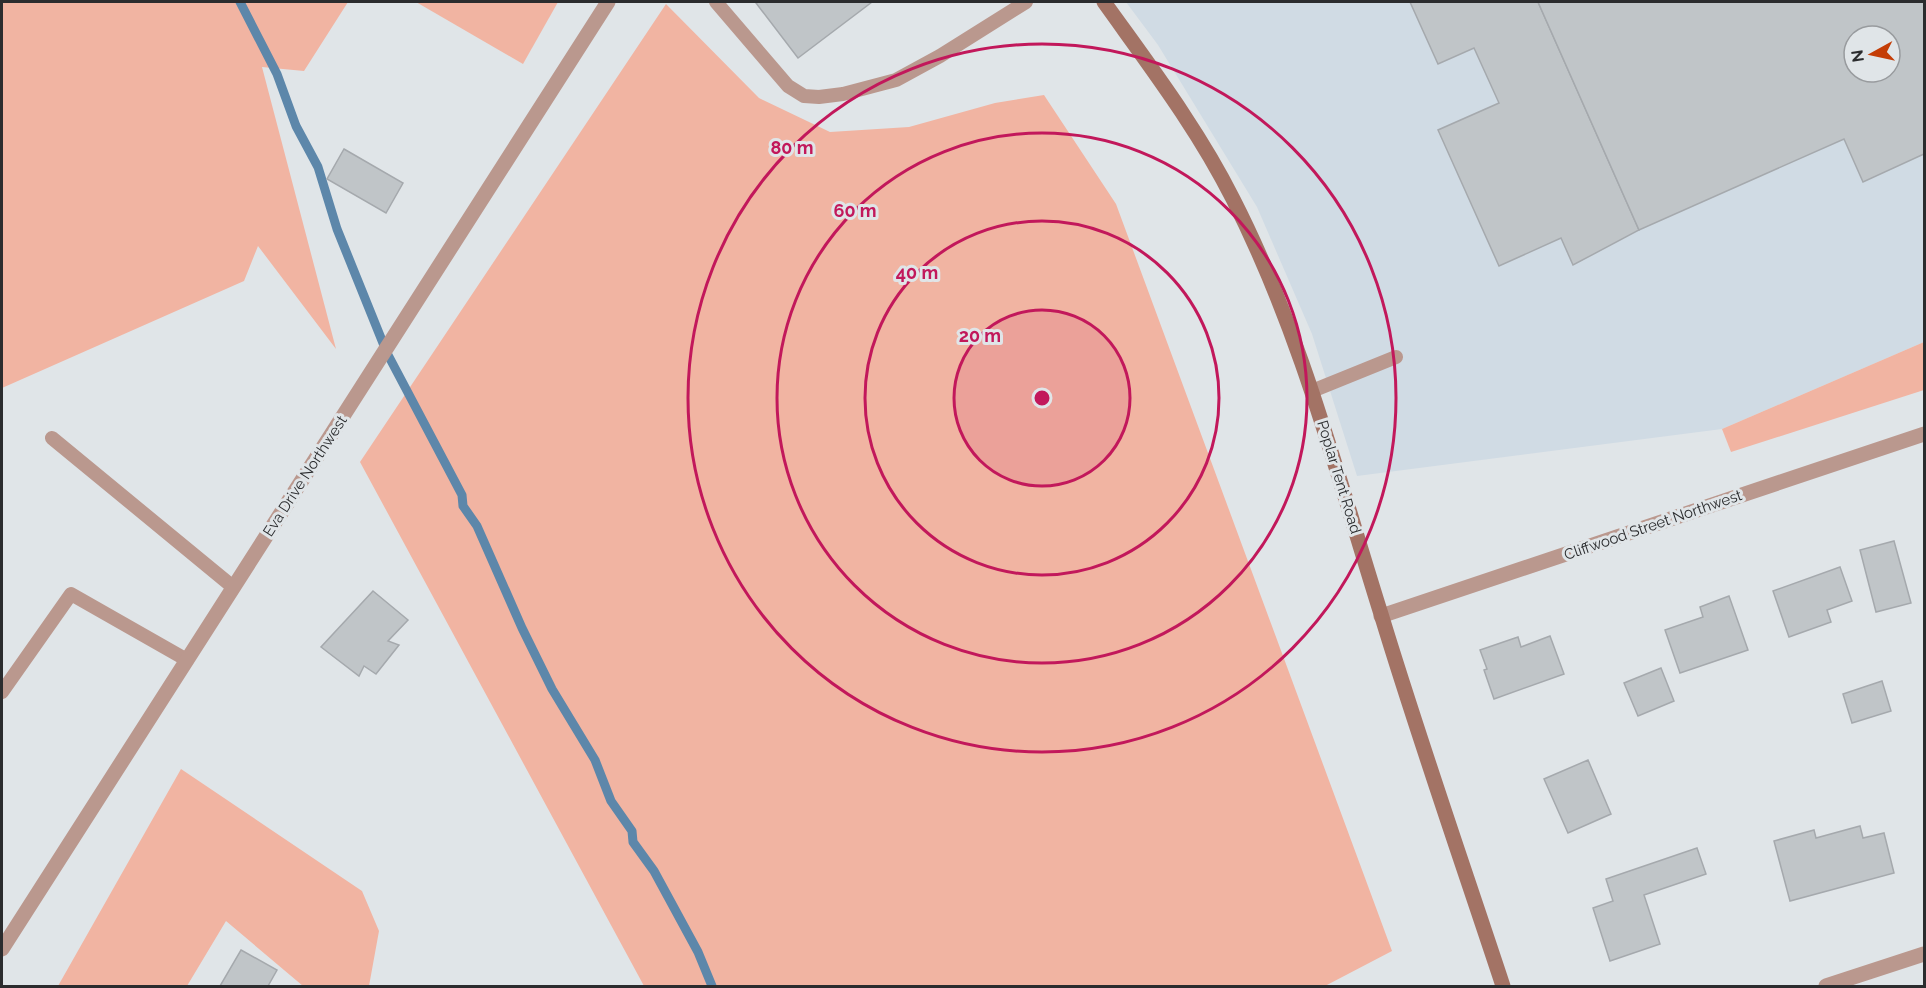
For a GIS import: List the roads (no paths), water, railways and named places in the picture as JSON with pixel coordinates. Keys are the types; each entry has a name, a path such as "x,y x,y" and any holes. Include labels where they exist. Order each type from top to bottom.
{"main road":[{"name":"Poplar Tent Road","path":"1104,2 1179,106 1233,198 1277,294 1312,391 1381,616 1503,987"}],"street":[{"name":"Eva Drive Northwest","path":"2,950 608,2"},
{"name":"Cliffwood Street Northwest","path":"1381,616 1924,434"},
{"path":"1826,987 1924,954"}],"lane":[{"path":"716,2 788,86 804,96 819,97 843,94 896,80 940,56 1026,2"},
{"path":"1312,391 1396,357"},
{"path":"52,438 233,587"},
{"path":"2,692 71,594 187,660"}],"waterway":[{"path":"240,2 277,74 296,126 318,167 337,229 387,353 462,495 463,506 477,526 552,689 595,760 611,801 632,831 633,842 654,871 698,952 712,986"}]}
